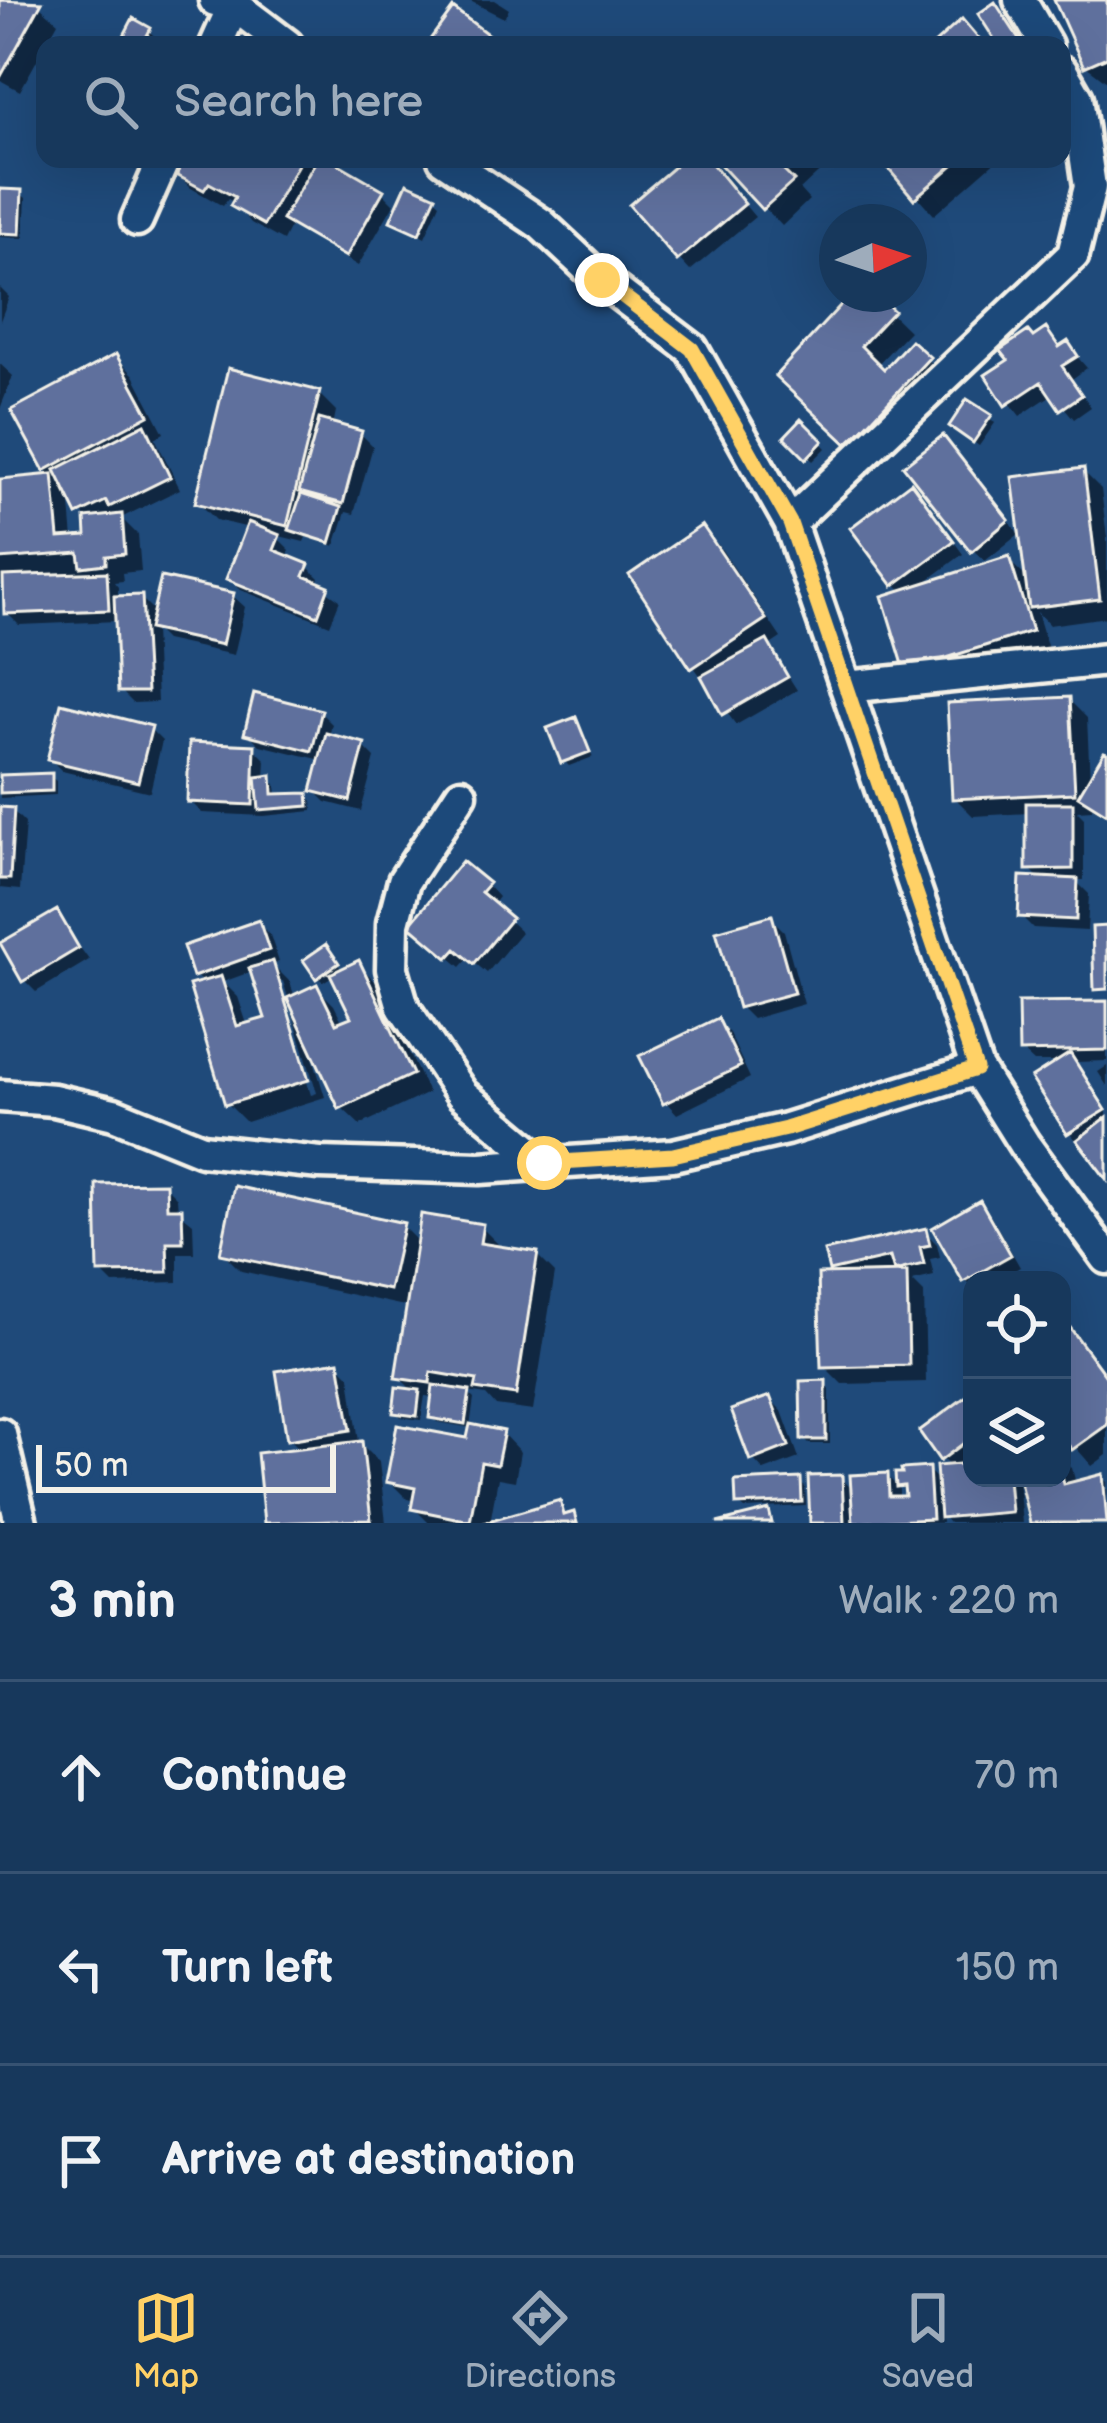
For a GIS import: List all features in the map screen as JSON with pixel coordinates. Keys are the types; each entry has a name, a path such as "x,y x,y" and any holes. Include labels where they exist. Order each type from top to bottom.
{"street":[{"path":"1020,0 1041,36"},
{"path":"218,36 225,3 274,36"},
{"path":"790,523 1073,255 1090,187 1077,98 1071,88"},
{"path":"458,168 542,224 602,280 692,349 790,523 976,1069 1107,1258"},
{"path":"846,687 1107,659"},
{"path":"461,794 404,881 393,923 392,969 403,1007 462,1094 544,1163"},
{"path":"0,1096 53,1100 114,1114 202,1150 320,1163 480,1168 673,1155 786,1129 976,1069"},
{"path":"0,1434 21,1523"}],"building":[{"path":"0,0 42,2 1,76 0,75"},
{"path":"1054,0 1107,0 1107,57 1084,67"},
{"path":"995,2 1017,36 992,36 978,14"},
{"path":"453,8 490,36 433,36"},
{"path":"133,18 151,28 147,36 124,36"},
{"path":"962,19 976,36 943,36"},
{"path":"296,168 264,225 230,206 235,197 209,183 204,190 169,171"},
{"path":"312,168 346,168 384,190 346,257 282,220"},
{"path":"672,168 715,168 745,204 677,261 629,205"},
{"path":"723,168 787,168 784,171 794,181 762,210"},
{"path":"888,168 950,168 914,199"},
{"path":"407,183 436,196 419,234 390,221"},
{"path":"0,189 22,190 20,234 0,233"},
{"path":"834,312 893,312 861,346 884,369 911,340 930,357 848,445 775,376"},
{"path":"1046,328 1059,347 1068,341 1078,356 1062,366 1082,395 1060,410 1041,382 1005,406 985,375 1008,360 1000,350 1028,331 1033,337"},
{"path":"116,354 149,415 44,471 11,410"},
{"path":"228,368 320,391 287,526 195,503"},
{"path":"967,399 992,415 973,443 949,426"},
{"path":"319,419 362,431 343,504 299,492"},
{"path":"801,419 823,441 806,459 784,437"},
{"path":"145,424 170,477 109,507 106,501 77,515 55,470"},
{"path":"943,435 1009,520 971,552 903,466"},
{"path":"1084,468 1100,599 1029,608 1012,477"},
{"path":"53,474 59,538 86,536 85,518 122,514 125,554 106,556 106,564 81,567 79,553 0,559 0,479"},
{"path":"911,482 954,541 893,586 850,528"},
{"path":"301,494 341,507 330,543 289,530"},
{"path":"248,522 280,535 274,550 309,564 304,576 329,586 318,616 226,579"},
{"path":"702,525 766,619 691,669 629,575"},
{"path":"1009,556 1032,631 905,671 882,596"},
{"path":"107,572 109,610 4,614 3,576"},
{"path":"161,577 234,593 222,645 149,629"},
{"path":"142,595 147,692 118,692 114,596"},
{"path":"767,640 788,677 722,715 701,676"},
{"path":"254,693 322,710 312,751 244,734"},
{"path":"1070,697 1075,793 952,799 947,703"},
{"path":"61,703 152,726 138,782 47,760"},
{"path":"576,717 590,752 561,763 547,728"},
{"path":"326,733 365,743 350,801 311,791"},
{"path":"189,742 255,745 253,805 187,802"},
{"path":"1107,753 1107,814 1078,796"},
{"path":"52,773 52,791 0,793 0,775"},
{"path":"272,775 273,794 308,793 309,806 259,810 256,777"},
{"path":"1026,803 1073,803 1073,869 1026,870"},
{"path":"0,807 14,808 10,879 0,879"},
{"path":"462,861 489,883 481,892 512,918 474,964 456,949 448,958 409,925"},
{"path":"1020,876 1078,879 1076,920 1018,917"},
{"path":"57,910 79,948 22,982 0,943"},
{"path":"772,915 794,993 738,1008 716,931"},
{"path":"259,920 269,950 193,977 183,946"},
{"path":"1107,926 1107,989 1094,990 1092,927"},
{"path":"326,944 339,963 316,979 303,960"},
{"path":"359,960 413,1074 339,1109 287,998 317,984 336,1023 351,1017 330,974"},
{"path":"273,961 309,1080 225,1105 189,985 221,976 237,1026 265,1018 249,968"},
{"path":"1107,1001 1107,1050 1019,1052 1018,1002"},
{"path":"718,1018 741,1066 663,1104 639,1056"},
{"path":"1070,1053 1106,1110 1067,1134 1031,1078"},
{"path":"1107,1117 1107,1180 1077,1140"},
{"path":"166,1183 167,1208 182,1208 183,1242 167,1242 168,1272 98,1273 96,1184"},
{"path":"234,1186 404,1223 389,1290 220,1254"},
{"path":"980,1200 1011,1255 983,1271 963,1271 963,1282 932,1228"},
{"path":"421,1214 483,1224 480,1243 538,1252 516,1395 475,1389 477,1380 431,1372 430,1383 395,1378"},
{"path":"926,1228 930,1245 920,1247 924,1264 894,1271 890,1257 829,1271 824,1251"},
{"path":"907,1272 909,1365 821,1367 818,1274"},
{"path":"1071,1329 1107,1378 1107,1425 1072,1450"},
{"path":"339,1361 351,1430 287,1440 276,1371"},
{"path":"826,1380 826,1440 801,1440 800,1381"},
{"path":"433,1385 470,1391 465,1424 429,1418"},
{"path":"396,1387 420,1390 417,1416 393,1413"},
{"path":"770,1396 789,1446 750,1461 731,1410"},
{"path":"963,1399 963,1444 940,1461 919,1431"},
{"path":"470,1424 504,1431 497,1465 481,1462 470,1521 411,1509 415,1488 386,1482 397,1425 467,1438"},
{"path":"362,1441 371,1520 264,1523 257,1453"},
{"path":"963,1464 963,1487 1009,1487 1011,1512 940,1518 936,1466"},
{"path":"929,1467 932,1519 853,1523 850,1475 888,1473 889,1496 905,1496 904,1486 896,1487 895,1473"},
{"path":"1103,1474 1107,1523 1030,1523 1021,1487 1071,1487 1071,1482"},
{"path":"842,1475 844,1523 810,1523 808,1476"},
{"path":"801,1478 802,1502 736,1505 735,1481"},
{"path":"560,1500 564,1515 574,1512 577,1523 481,1523"},
{"path":"769,1510 772,1523 717,1523"}],"route":[{"path":"544,1163 673,1155 786,1129 976,1069 790,523 692,349 602,280"}]}
